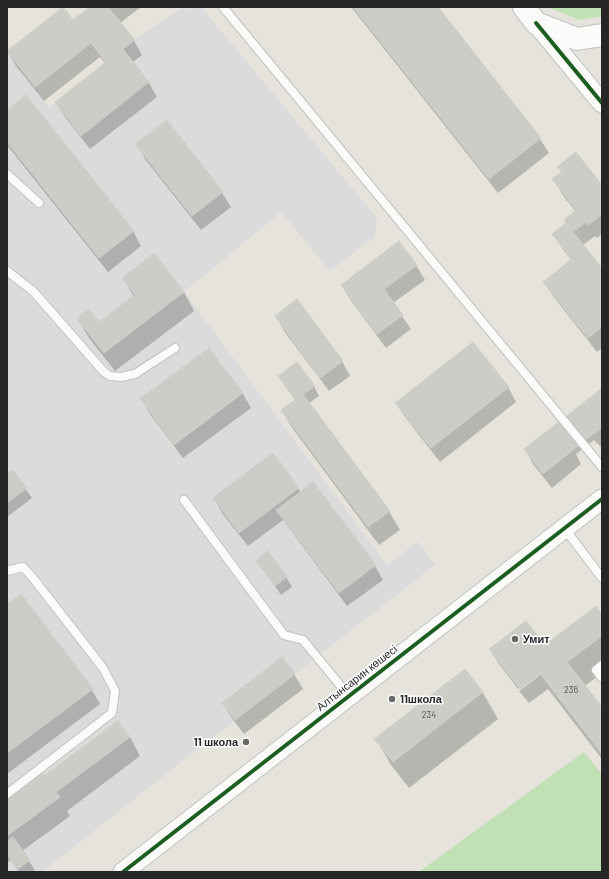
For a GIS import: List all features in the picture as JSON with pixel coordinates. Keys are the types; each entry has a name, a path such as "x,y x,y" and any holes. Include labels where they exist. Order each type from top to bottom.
{"main road":[{"path":"530,15 577,39 602,35"}],"street":[{"path":"530,15 602,103"},
{"name":"Алтынсарин көшесі","path":"123,872 602,499"}],"lane":[{"path":"223,7 602,467"},
{"path":"7,174 39,203"},
{"path":"7,270 34,291 104,372 110,376 121,377 134,374 175,348"},
{"path":"184,500 284,635 303,640 349,696"},
{"path":"564,528 602,578"},
{"path":"7,571 23,567 103,668 115,691 112,713 7,794"},
{"path":"602,665 596,670 602,678"}],"shaded area":[{"path":"202,8 377,218 374,237 330,271 281,212 184,292 387,565 418,542 435,565 42,872 7,872 7,52 49,107 135,40 180,9"}],"green space":[{"path":"547,7 602,7 602,16 580,20"},
{"path":"584,752 602,774 602,872 420,871"}],"building":[{"path":"63,7 91,43 35,87 7,51"},
{"path":"90,7 108,7 135,40 106,62 73,20"},
{"path":"353,7 438,7 541,138 489,179"},
{"path":"123,49 149,82 81,136 55,102"},
{"path":"26,95 134,231 99,258 7,142 7,110"},
{"path":"167,120 223,192 192,216 135,144"},
{"path":"576,152 602,185 602,214 588,225 586,222 573,232 564,220 576,210 552,179 562,172 557,167"},
{"path":"566,223 602,268 602,297 552,234"},
{"path":"399,241 417,265 384,289 403,315 377,334 341,285"},
{"path":"154,253 184,292 104,353 77,319 89,309 99,322 135,295 122,278"},
{"path":"572,259 602,297 602,327 588,338 543,282"},
{"path":"297,299 343,361 320,378 275,316"},
{"path":"473,342 509,387 431,448 395,403"},
{"path":"209,348 216,358 148,409 140,399"},
{"path":"216,358 243,393 174,445 148,409"},
{"path":"297,362 315,386 295,400 278,376"},
{"path":"602,388 602,428 592,435 573,411"},
{"path":"303,394 390,511 368,527 281,410"},
{"path":"573,411 592,435 574,449 555,425"},
{"path":"555,425 574,449 543,474 524,449"},
{"path":"273,453 299,488 239,533 213,498"},
{"path":"13,470 27,488 7,503 7,474"},
{"path":"313,482 376,565 339,593 276,510"},
{"path":"268,551 287,577 275,586 256,561"},
{"path":"21,594 93,689 7,753 7,605"},
{"path":"596,606 602,615 602,636 567,662 602,707 602,754 528,658"},
{"path":"526,621 545,645 528,658 540,674 520,689 489,649"},
{"path":"282,657 295,674 235,720 222,703"},
{"path":"465,669 483,692 393,762 374,739"},
{"path":"118,721 130,737 56,792 60,797 7,836 7,799 42,773 44,776"},
{"path":"13,837 30,860 18,869 7,855 7,841"}],"cycle path":[{"path":"536,23 602,103"},
{"path":"123,872 602,499"}],"place":[{"name":"Умит","path":"515,639"},
{"name":"11школа","path":"392,699"},
{"name":"11 школа","path":"246,742"}]}
